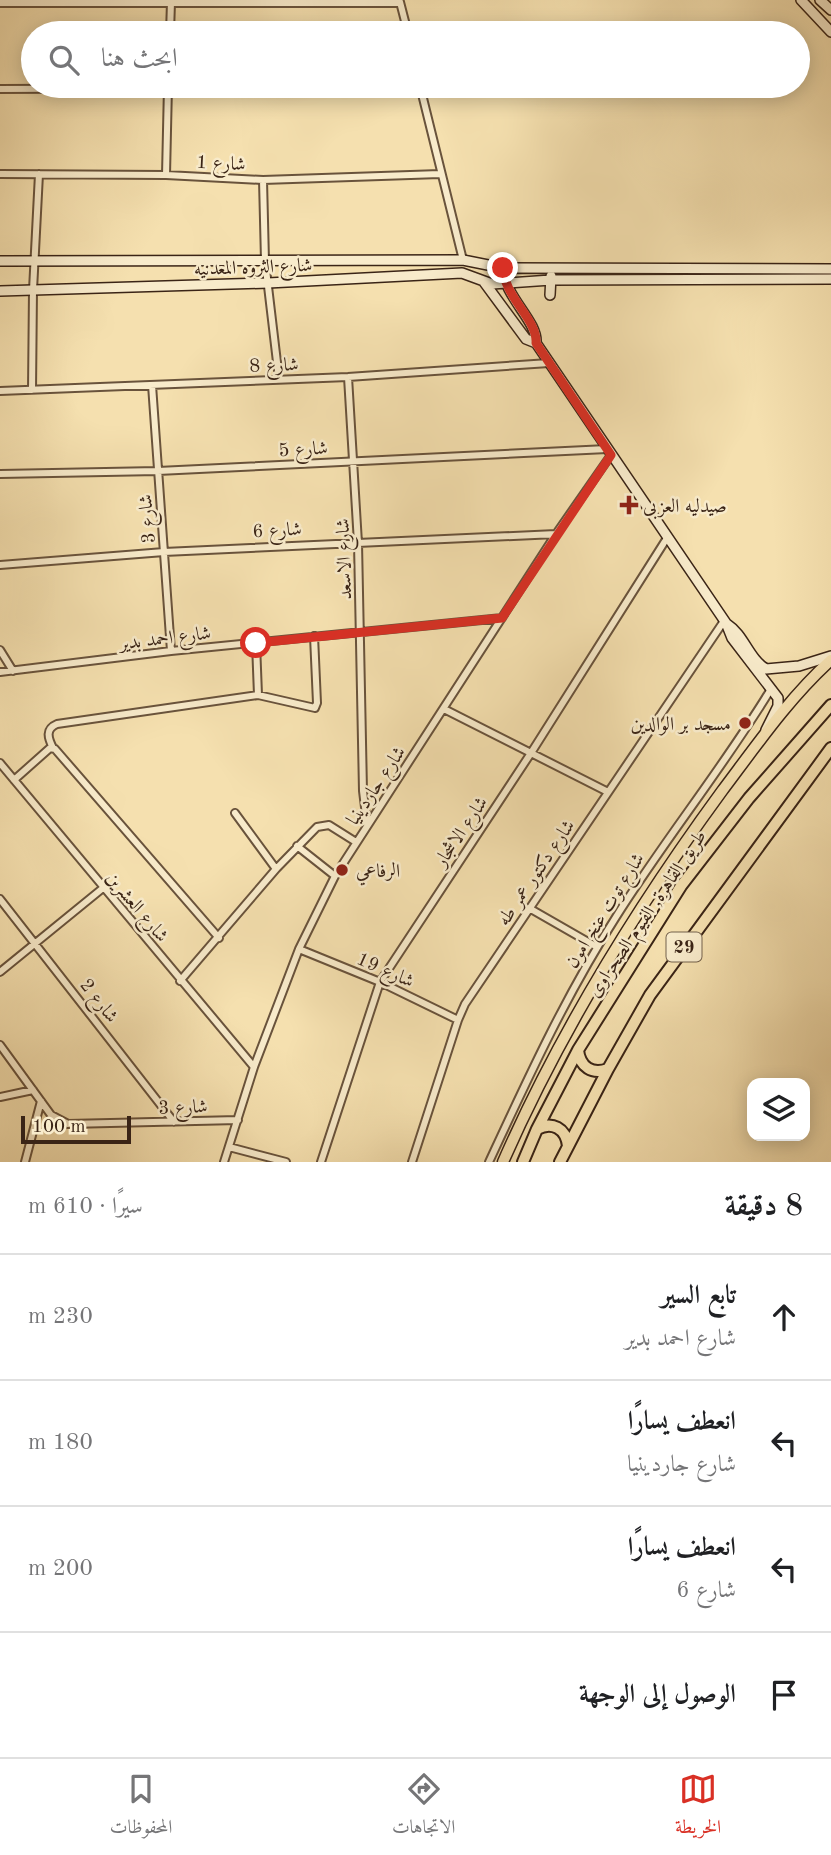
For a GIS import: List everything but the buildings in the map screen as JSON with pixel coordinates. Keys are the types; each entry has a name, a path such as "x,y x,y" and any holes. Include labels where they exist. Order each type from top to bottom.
{"highway":[{"name":"طريق القاهرة, الفيوم الصحراوى","path":"523,1162 578,1050 697,863 831,705"},
{"name":"29","path":"560,1162 608,1069 663,975 831,748"},
{"path":"578,1050 580,1061 587,1068 598,1071 608,1069"},
{"path":"537,1129 548,1125 560,1129 568,1139 568,1146"}],"main road":[{"path":"503,1162 552,1060 618,943 673,858 766,732 831,658"}],"street":[{"path":"801,0 831,32"},
{"path":"820,0 831,10"},
{"path":"0,3 400,1 405,21"},
{"path":"170,21 171,2"},
{"path":"0,89 21,89"},
{"path":"166,175 168,98"},
{"path":"423,98 463,260"},
{"name":"شارع 1","path":"0,174 166,175 263,180 440,174"},
{"path":"33,390 33,290 39,174"},
{"path":"263,180 265,261 279,379"},
{"name":"شارع الثروه المعدنيه","path":"0,261 463,260 503,268 831,270"},
{"path":"503,268 505,283 535,333 536,343 725,622 730,634 776,695 779,702 766,732"},
{"path":"551,268 551,295"},
{"name":"شارع الثروه المعدنيه","path":"0,291 462,274 476,276 482,281 505,283 551,280 831,279"},
{"path":"482,281 526,339 536,343"},
{"name":"شارع 8","path":"0,391 348,376 549,363"},
{"name":"شارع الاسعد","path":"348,376 358,543 363,791 367,824"},
{"name":"شارع 3","path":"152,385 171,651"},
{"name":"شارع 5","path":"0,474 158,471 609,452"},
{"name":"شارع جاردينيا","path":"224,1162 254,1067 299,949 335,876 609,452"},
{"name":"شارع 6","path":"0,565 164,552 556,534"},
{"name":"شارع الاشجار","path":"321,1162 380,982 531,753 667,538"},
{"name":"شارع احمد بدير","path":"0,673 171,651 502,618"},
{"path":"725,622 736,631 758,663 766,669 799,666 831,658"},
{"name":"شارع دكتور عمر طه","path":"412,1162 458,1020 475,988 725,622"},
{"path":"219,938 53,748 48,735 50,728 57,724 258,695 311,708 316,706 314,636"},
{"path":"256,643 258,695"},
{"path":"0,650 13,671"},
{"name":"شارع توت عنخ امون","path":"489,1162 547,1038 597,947 655,857 731,752 771,689"},
{"path":"444,709 608,792"},
{"path":"14,780 53,748"},
{"name":"شارع العشرين","path":"0,763 254,1067"},
{"path":"235,813 276,869"},
{"path":"180,981 276,869 317,827 324,825 356,842"},
{"path":"298,846 335,876"},
{"path":"0,972 103,888"},
{"name":"شارع 2","path":"0,899 174,1122"},
{"path":"529,908 597,947"},
{"name":"شارع 19","path":"299,949 380,982 458,1020"},
{"name":"شارع 3","path":"0,1045 56,1119 68,1125 238,1120"},
{"path":"0,1097 33,1090"},
{"path":"25,1162 41,1101"},
{"path":"229,1147 286,1162"}],"place":[{"name":"صيدليه العزبى","path":"629,505"},
{"name":"مسجد بر الوالدين","path":"745,723"},
{"name":"الرفاعي","path":"342,870"}],"route":[{"path":"256,643 502,618 611,455 536,343 535,333 506,287 503,268"}]}
